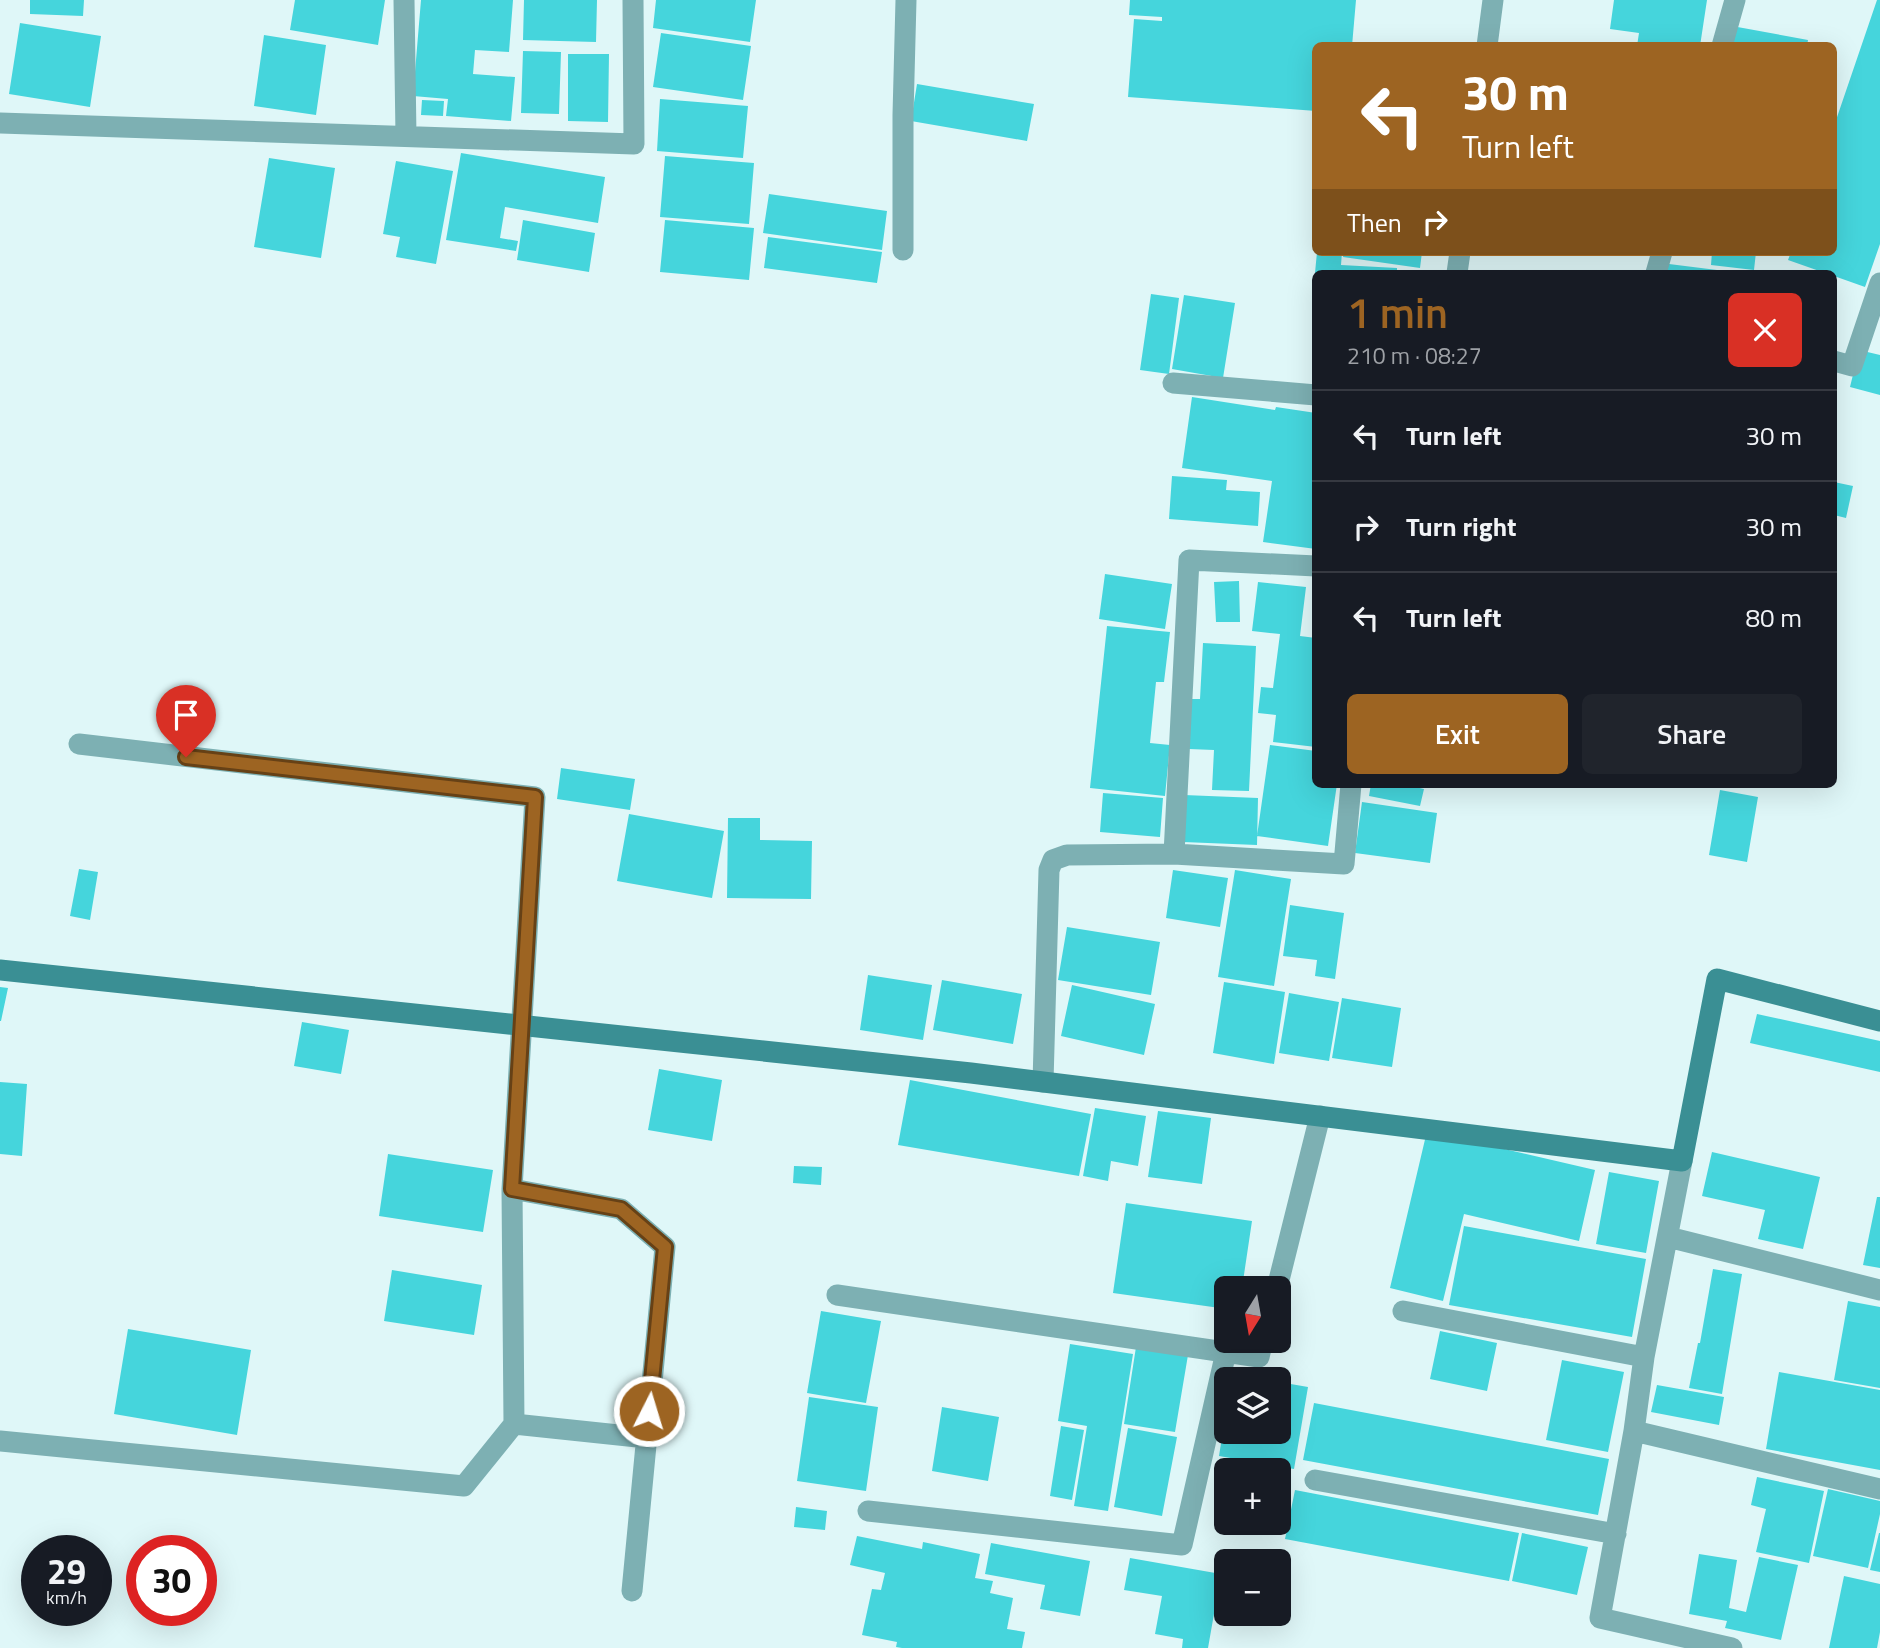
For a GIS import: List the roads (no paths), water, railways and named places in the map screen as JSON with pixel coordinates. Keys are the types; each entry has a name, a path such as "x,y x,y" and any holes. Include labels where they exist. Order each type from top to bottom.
{"street":[{"path":"404,0 406,136"},
{"path":"0,123 634,144 633,0"},
{"path":"903,250 906,0"},
{"path":"1488,42 1493,0"},
{"path":"1723,42 1735,0"},
{"path":"1837,362 1852,366 1880,283"},
{"path":"1172,383 1312,395"},
{"path":"1174,854 1189,560 1312,566"},
{"path":"0,1441 464,1486 514,1424 512,1189 535,797 79,744"},
{"path":"1043,1082 1049,870 1053,860 1067,855 1174,854 1344,864 1351,788"},
{"path":"0,970 1043,1082 1682,1161"},
{"path":"1732,1648 1600,1618 1634,1431 1644,1357 1717,979 1880,1021"},
{"path":"1280,1276 1320,1116"},
{"path":"512,1189 621,1209 665,1247 632,1591"},
{"path":"1668,1237 1880,1290"},
{"path":"837,1295 1214,1350"},
{"path":"1403,1311 1644,1357"},
{"path":"868,1511 1182,1545 1226,1353"},
{"path":"1233,1353 1259,1357 1260,1353"},
{"path":"514,1424 647,1438"},
{"path":"1634,1431 1880,1489"},
{"path":"1315,1480 1616,1534"}]}
